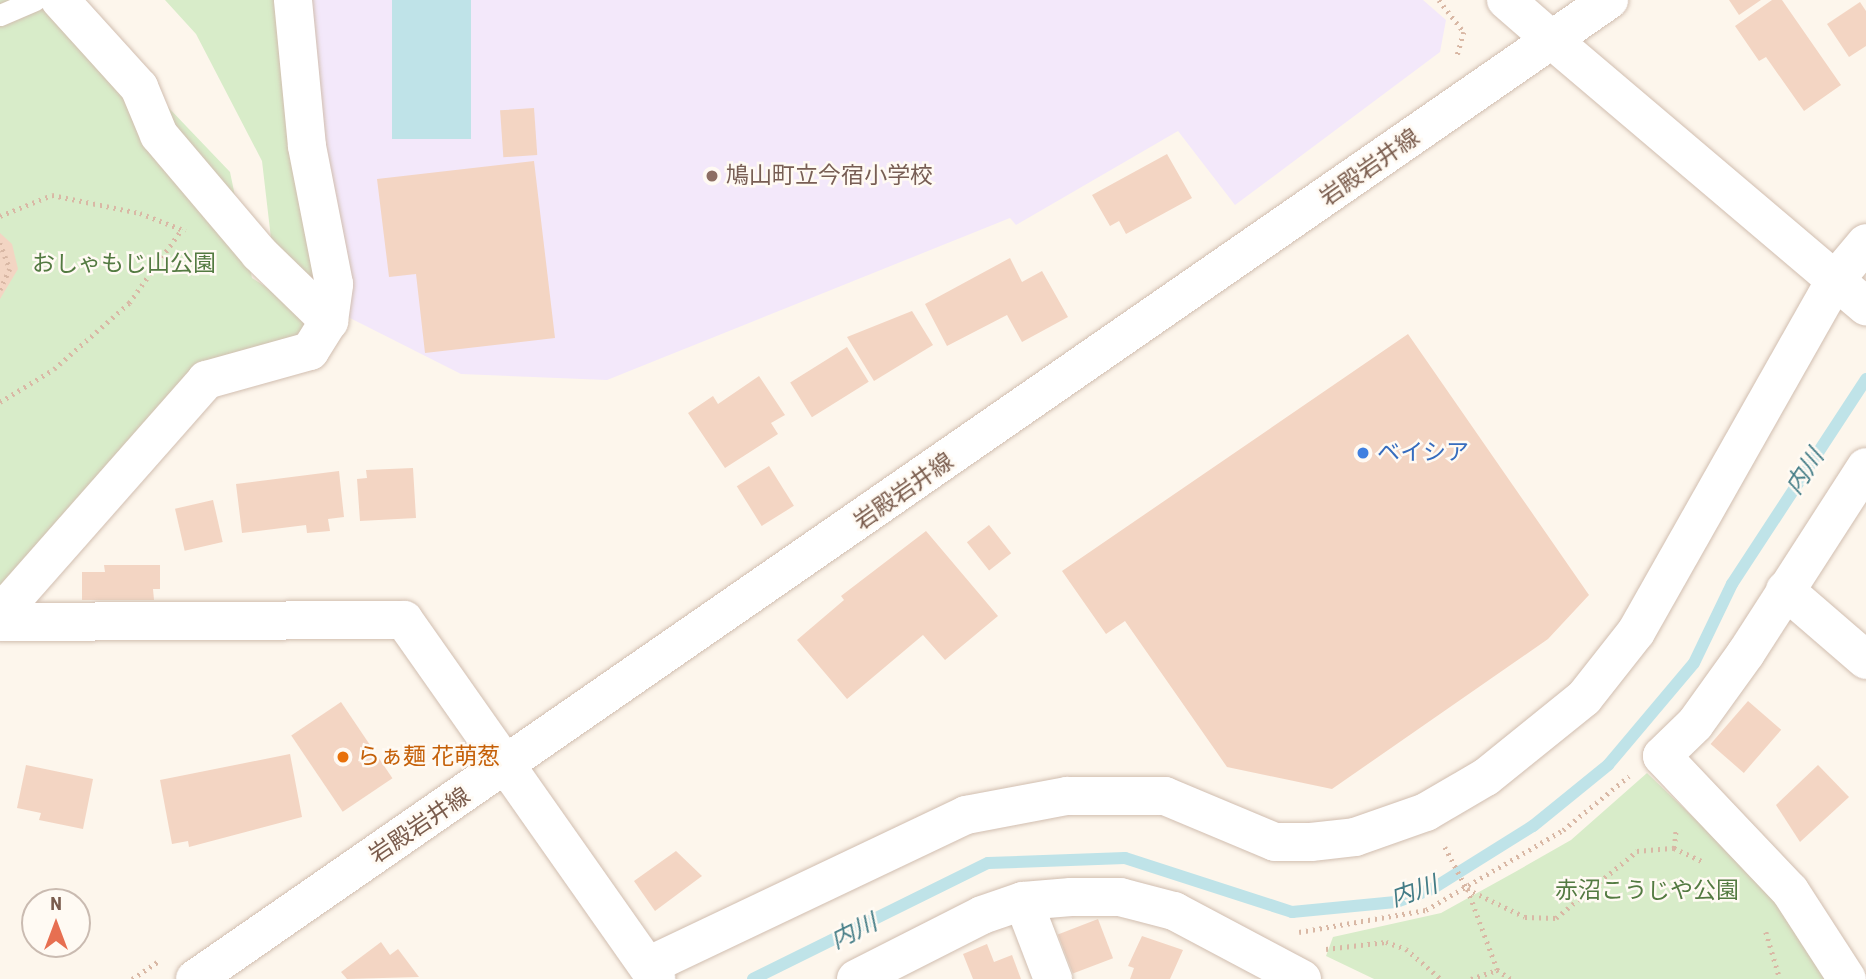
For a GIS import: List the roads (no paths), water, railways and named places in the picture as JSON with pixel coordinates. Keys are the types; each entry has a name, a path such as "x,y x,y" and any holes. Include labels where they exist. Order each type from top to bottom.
{"street":[{"path":"60,0 139,87 159,135 259,253 329,321"},
{"path":"0,614 206,380 310,351 329,321 334,284 307,146 293,0"},
{"path":"1506,0 1866,306"},
{"name":"岩殿岩井線","path":"195,979 508,767 1609,0"},
{"path":"0,622 404,620 653,972 966,815 1066,796 1165,796 1275,842 1311,842 1355,837 1426,812 1486,777 1575,706 1636,632 1835,279 1866,243"},
{"path":"1847,979 1790,891 1662,756 1695,724 1866,467"},
{"path":"1785,590 1866,660"},
{"path":"856,979 1023,901 1120,897 1174,911 1310,964"},
{"path":"1023,901 1053,979"}],"lane":[{"path":"0,15 35,0"}],"water":[{"path":"392,0 471,0 471,139 392,139"}],"waterway":[{"name":"内川","path":"753,979 988,863 1125,858 1292,912 1396,902 1432,889 1533,826 1608,765 1694,663 1732,584 1866,379"}],"place":[{"name":"鳩山町立今宿小学校","path":"712,176"},
{"name":"ベイシア","path":"1363,453"},
{"name":"らぁ麺 花萌葱","path":"343,757"}],"park label":[{"name":"おしゃもじ山公園","path":"124,264"},
{"name":"赤沼こうじや公園","path":"1647,891"}]}
